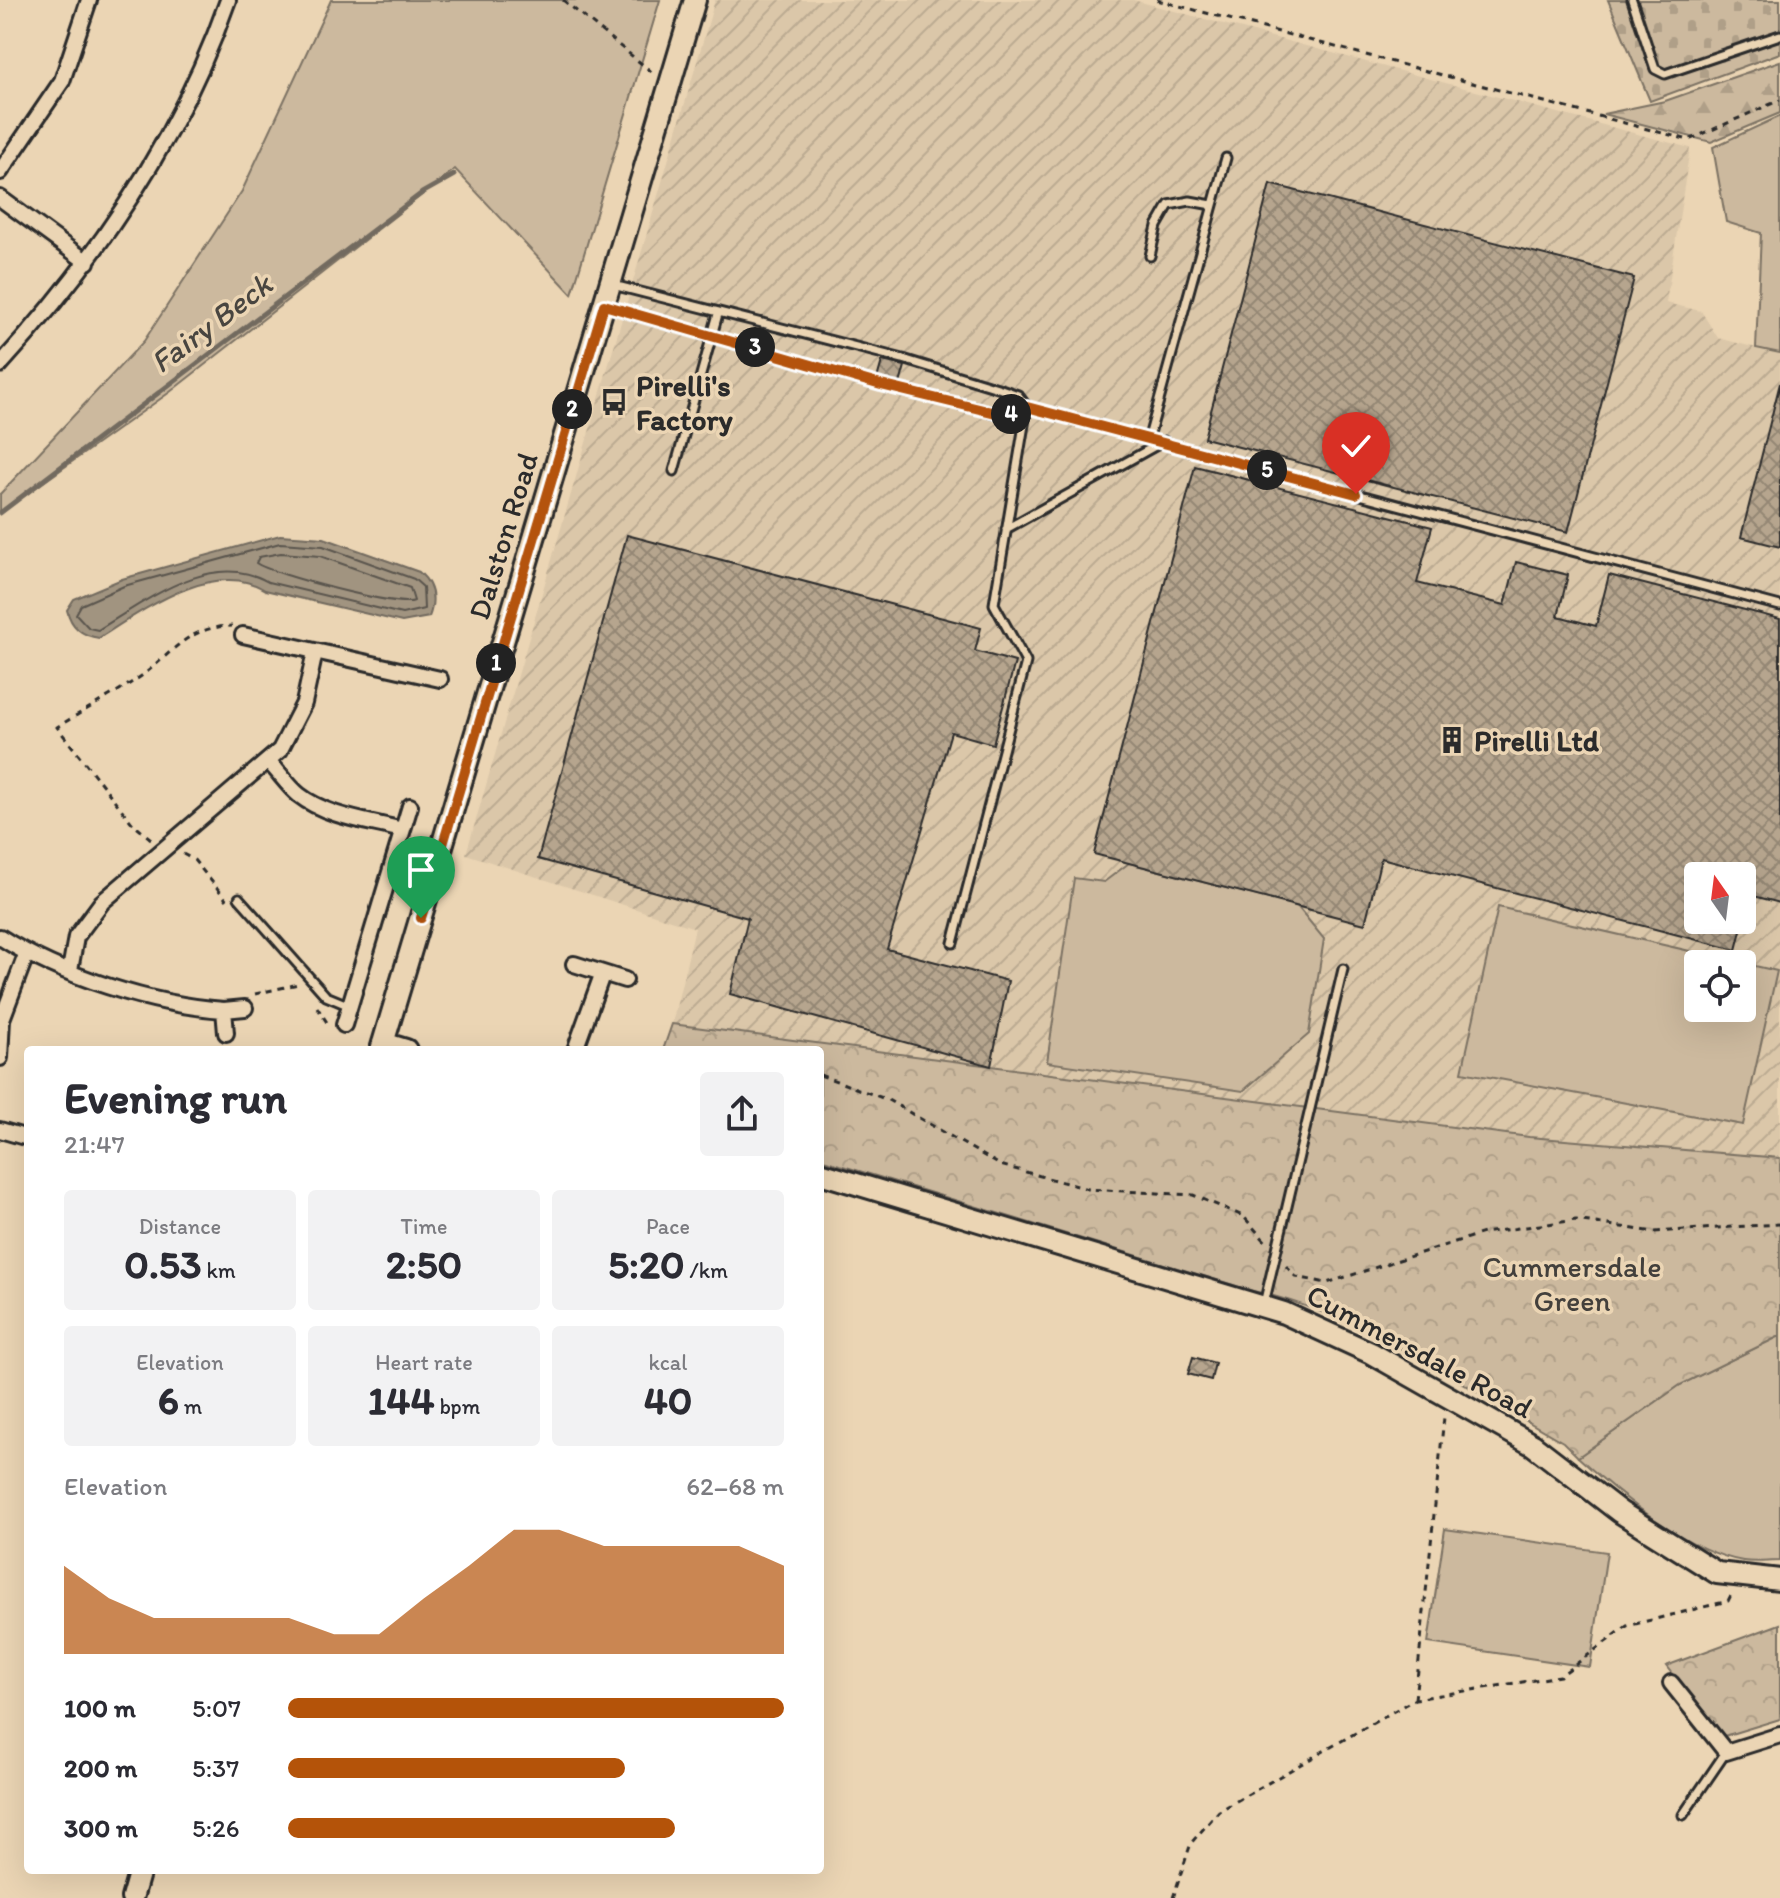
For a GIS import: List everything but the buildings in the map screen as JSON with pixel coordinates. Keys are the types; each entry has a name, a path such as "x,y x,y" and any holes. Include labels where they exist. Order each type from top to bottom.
{"main road":[{"name":"Dalston Road","path":"382,1046 695,0"},
{"name":"Cummersdale Road","path":"824,1174 1263,1306 1371,1353 1533,1445 1620,1512 1717,1573 1780,1580"},
{"path":"132,1898 139,1874"}],"street":[{"path":"0,172 62,81 89,0"},
{"path":"0,365 87,262 142,183 174,126 228,0"},
{"path":"0,198 87,262"},
{"path":"243,635 440,679"},
{"path":"70,970 76,937 102,902 269,762 298,720 315,652"},
{"path":"269,762 299,795 315,804 402,830"},
{"path":"344,1025 410,806"},
{"path":"0,937 26,955 183,1007 245,1008"},
{"path":"0,1058 2,1019 26,955"},
{"path":"574,964 625,980"},
{"path":"576,1046 602,975"},
{"path":"224,1010 226,1033"},
{"path":"0,1130 24,1137"},
{"path":"1671,1683 1726,1752 1780,1735"}],"lane":[{"path":"1632,0 1655,69 1665,74 1780,35"},
{"path":"1149,437 1226,158"},
{"path":"1150,256 1157,226 1169,205 1190,201 1212,205"},
{"path":"611,284 963,377 1018,395 1027,407 994,604 1026,662 953,943"},
{"path":"604,305 881,385 1008,416 1027,407 1164,441 1549,548 1780,606"},
{"path":"674,471 718,314"},
{"path":"1006,529 1164,441"},
{"path":"239,898 326,996 350,1006"},
{"path":"1263,1306 1343,969"},
{"path":"1683,1815 1726,1752"}],"path":[{"path":"563,0 669,87"},
{"path":"1157,0 1689,140 1780,100"},
{"path":"245,1008 250,995 298,984"},
{"path":"824,1076 888,1100 1000,1165 1088,1189 1181,1194 1220,1204 1243,1216 1296,1277 1327,1283 1483,1233 1576,1220 1654,1232 1780,1224"},
{"path":"1415,1699 1446,1394"},
{"path":"1173,1898 1191,1843 1219,1811 1415,1699 1560,1676 1627,1626 1728,1601 1741,1575"}],"shaded area":[{"path":"715,0 1133,0 1690,148 1666,303 1701,311 1718,338 1780,354 1780,1158 1529,1137 672,1024 695,928 466,854"}],"green space":[{"path":"331,0 660,0 572,294 455,169 170,392 0,513 0,494 144,341 242,191"},
{"path":"1608,0 1780,0 1780,53 1650,101"},
{"path":"1780,61 1780,113 1711,142 1603,114 1665,101"},
{"path":"1780,116 1780,353 1756,348 1761,233 1726,222 1713,147"},
{"path":"1129,863 1297,906 1324,939 1309,1034 1243,1091 1047,1062 1074,878 1104,882"},
{"path":"1498,907 1685,950 1684,1022 1756,1022 1756,966 1777,971 1743,1125 1462,1072"},
{"name":"Cummersdale Green","path":"672,1024 1529,1137 1780,1158 1780,1336 1680,1385 1578,1457 1563,1442 1451,1376 1332,1316 824,1160 824,1046 664,1046"},
{"path":"1780,1336 1780,1561 1743,1561 1700,1546 1633,1504 1578,1457 1680,1385"},
{"path":"1445,1529 1607,1552 1590,1667 1428,1643"},
{"path":"1780,1624 1780,1719 1721,1737 1666,1666"}],"water":[{"path":"280,535 324,538 419,572 432,592 429,617 402,622 265,590 245,582 224,580 202,584 158,602 99,638 78,630 69,616 67,610 74,599 122,579"}],"waterway":[{"name":"Fairy Beck","path":"0,513 422,193 454,175"}],"place":[{"name":"Pirelli's Factory","path":"614,402"},
{"name":"Pirelli Ltd","path":"1452,740"}],"route":[{"path":"421,918 604,305 881,385 1008,416 1027,407 1356,494"}]}
